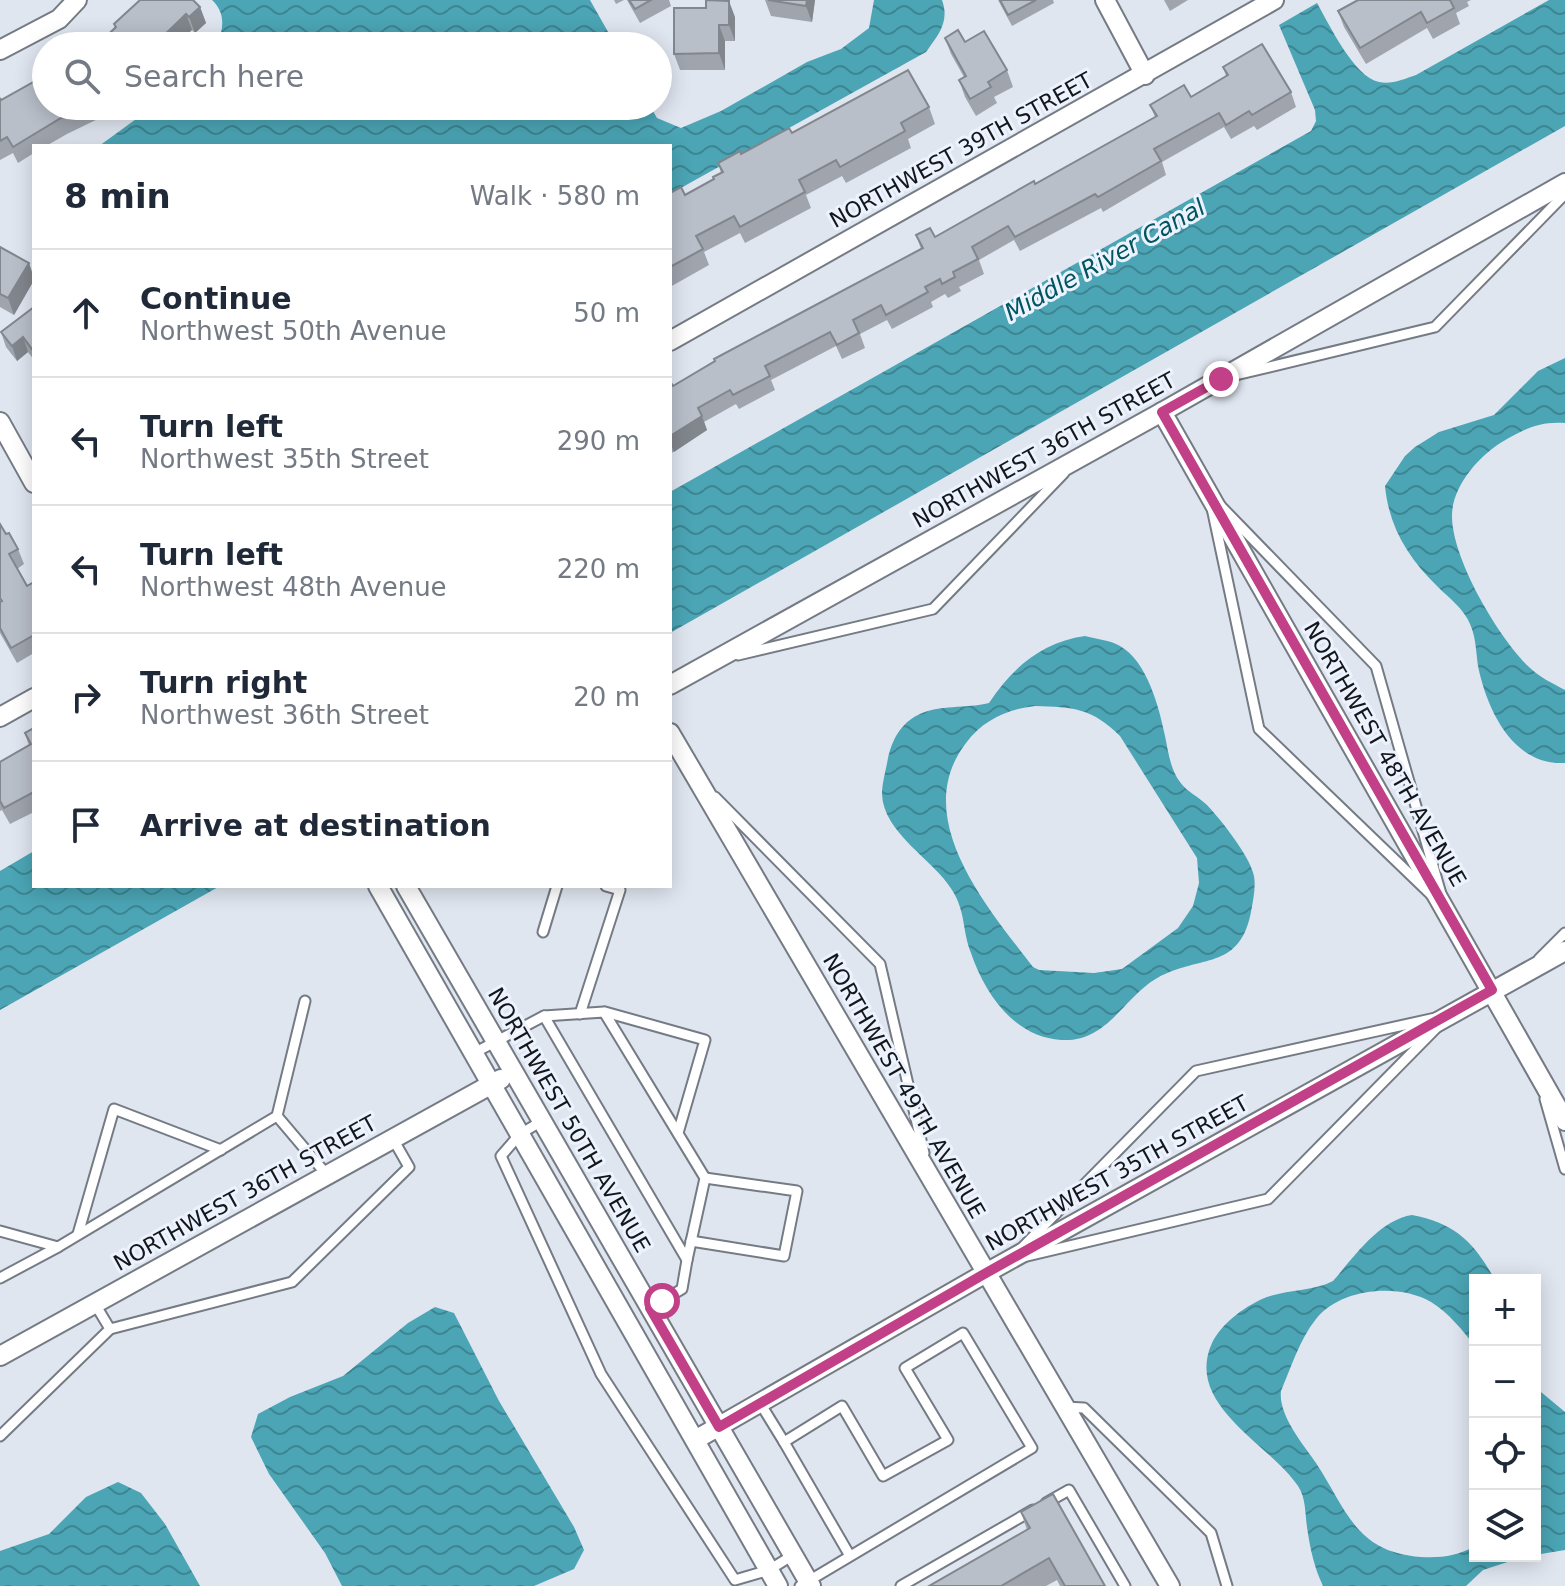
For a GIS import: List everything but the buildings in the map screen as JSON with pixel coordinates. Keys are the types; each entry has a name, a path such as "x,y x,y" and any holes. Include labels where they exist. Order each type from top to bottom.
{"street":[{"path":"34,32 59,19 77,0"},
{"path":"1105,0 1145,75"},
{"name":"NORTHWEST 39TH STREET","path":"672,340 1274,0"},
{"path":"0,50 32,33"},
{"name":"NORTHWEST 36TH STREET","path":"672,684 1221,379 1565,183"},
{"name":"NORTHWEST 48TH AVENUE","path":"1162,412 1565,1121"},
{"path":"0,422 32,479"},
{"path":"0,717 32,699"},
{"name":"NORTHWEST 49TH AVENUE","path":"672,736 1170,1586"},
{"path":"379,888 774,1578"},
{"name":"NORTHWEST 50TH AVENUE","path":"407,888 793,1555 806,1584"},
{"name":"NORTHWEST 35TH STREET","path":"695,1440 986,1273 1565,951"},
{"name":"NORTHWEST 36TH STREET","path":"0,1356 514,1072"}],"lane":[{"path":"1221,379 1435,327 1565,194"},
{"path":"715,660 933,609 1077,459"},
{"path":"1209,494 1376,666 1445,908"},
{"path":"1209,494 1259,729 1445,908"},
{"path":"696,777 880,964 929,1176"},
{"path":"543,932 556,888"},
{"path":"580,1014 620,890 613,888"},
{"path":"1526,972 1565,933"},
{"path":"1526,972 1565,962"},
{"path":"0,1278 58,1247 277,1116 305,1001"},
{"path":"474,1053 544,1016 604,1012 705,1040 678,1133"},
{"path":"604,1012 705,1178 682,1289 650,1308"},
{"path":"1010,1260 1196,1071 1449,1015"},
{"path":"1010,1260 1268,1199 1449,1015"},
{"path":"544,1016 687,1260"},
{"path":"1538,1073 1565,1100"},
{"path":"1538,1073 1565,1169"},
{"path":"78,1234 114,1109 221,1150"},
{"path":"277,1116 327,1175"},
{"path":"542,1121 520,1134 501,1156 601,1374 735,1580 774,1578 793,1555"},
{"path":"0,1436 110,1329 292,1282 409,1167 393,1139"},
{"path":"691,1241 784,1256 797,1191 705,1178"},
{"path":"0,1231 58,1247"},
{"path":"95,1304 110,1329"},
{"path":"784,1442 842,1406 883,1476 948,1440 905,1368 963,1333 1032,1448 806,1584"},
{"path":"760,1403 850,1556"},
{"path":"1065,1407 1084,1408 1211,1533 1227,1586"},
{"path":"901,1586 1069,1490 1125,1586"}],"water":[{"path":"212,0 590,0 608,32 221,32 217,5"},
{"path":"874,0 942,0 944,22 926,52 672,193 672,144 102,144 135,120 662,120 681,128 721,111 807,62 841,49 869,28"},
{"name":"Middle River Canal","path":"1549,0 1565,0 1565,126 672,632 672,491 1311,131 1316,121 1315,110 1279,25 1317,3 1343,48 1370,78 1388,83 1416,75"},
{"path":"1565,358 1565,423 1532,427 1493,448 1468,473 1457,494 1452,516 1454,534 1468,575 1491,617 1529,667 1565,690 1565,763 1531,755 1505,732 1482,683 1474,634 1467,619 1409,553 1391,515 1385,486 1405,456 1415,447 1439,432 1494,415 1538,371"},
{"path":"1085,636 1112,642 1138,662 1155,699 1177,777 1186,789 1207,805 1234,839 1247,859 1255,885 1246,930 1229,951 1165,974 1151,982 1093,1033 1078,1039 1061,1040 1029,1031 993,998 971,953 962,914 952,890 900,834 885,808 882,794 892,745 907,723 935,709 989,703 1018,668 1042,651 1069,639","holes":["1035,706 1091,714 1120,736 1197,858 1199,883 1193,906 1178,928 1122,969 1094,973 1033,967 977,889 950,831 946,801 951,771 966,743 988,722 1006,713"]},
{"path":"32,852 32,888 216,888 0,1010 0,871"},
{"path":"1412,1215 1452,1229 1471,1245 1491,1274 1469,1274 1469,1339 1443,1311 1418,1296 1387,1291 1355,1295 1327,1309 1310,1327 1281,1391 1283,1410 1355,1526 1381,1547 1421,1557 1449,1556 1469,1549 1469,1562 1508,1562 1483,1570 1466,1586 1323,1586 1311,1550 1301,1491 1285,1470 1219,1404 1210,1385 1206,1365 1216,1336 1240,1312 1271,1296 1333,1281 1378,1232 1400,1218"},
{"path":"435,1307 454,1313 499,1401 574,1527 584,1550 574,1569 534,1586 342,1586 325,1553 269,1474 251,1437 258,1414 290,1397 343,1376 408,1323"},
{"path":"1541,1392 1565,1412 1565,1550 1541,1554"},
{"path":"118,1482 141,1493 165,1524 200,1586 0,1586 0,1551 49,1534 86,1497"}],"route":[{"path":"662,1301 650,1308 719,1427 986,1273 1492,990 1162,412 1221,379"}]}
